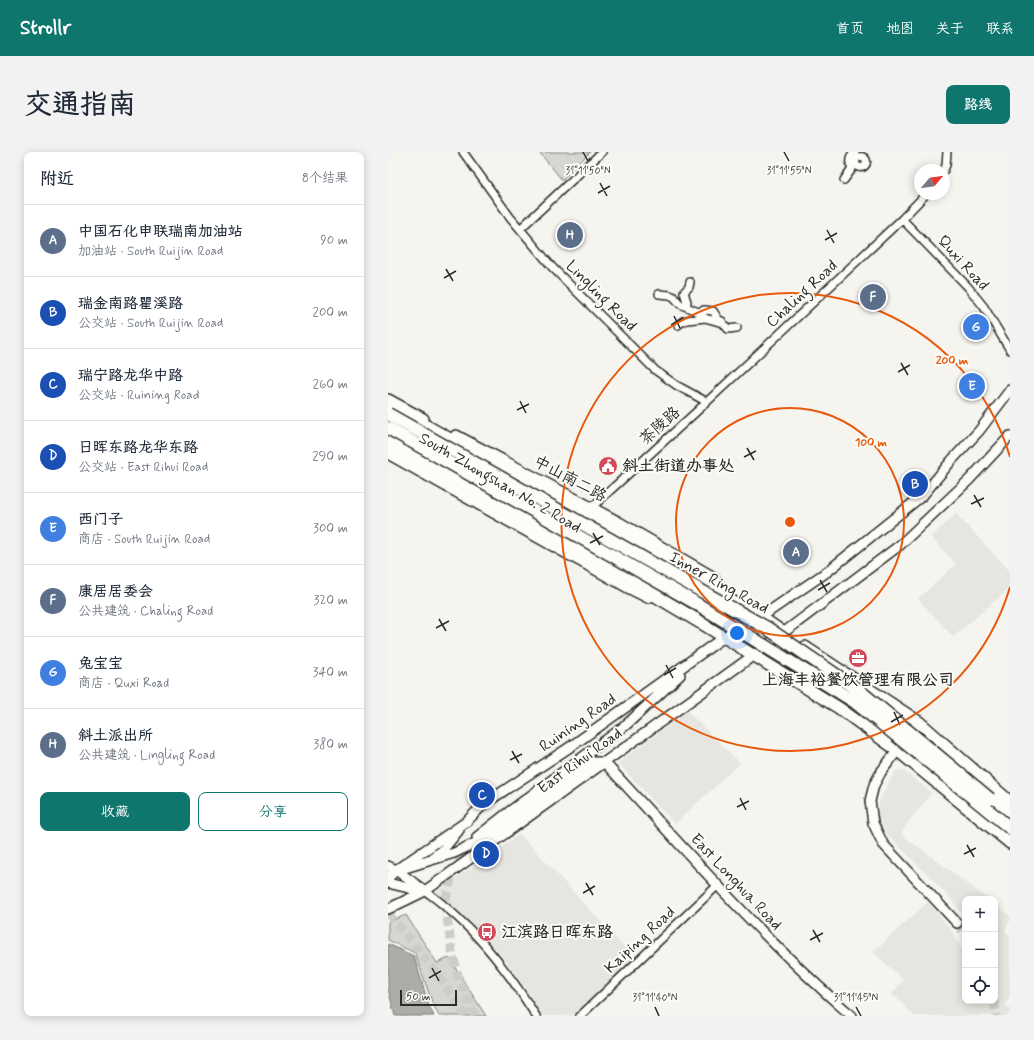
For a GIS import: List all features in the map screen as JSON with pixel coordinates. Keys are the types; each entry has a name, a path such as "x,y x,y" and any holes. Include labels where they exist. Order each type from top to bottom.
{"highway":[{"path":"388,408 424,425 621,535 702,578 725,597"},
{"name":"Inner Ring Road","path":"388,413 767,628 861,692 1010,816"},
{"name":"Inner Ring Road","path":"388,428 694,602 855,702 1010,828"},
{"path":"388,444 498,508 594,559 700,622"},
{"path":"990,799 1010,812"}],"main road":[{"path":"477,837 626,725 724,637 761,617 828,571 923,495 952,460 979,431 1010,390"},
{"name":"中山南二路","path":"388,400 591,508 712,578 725,597"},
{"name":"South Zhongshan No. 2 Road","path":"388,413 452,454 761,617 919,722 1010,802"},
{"name":"East Rihui Road","path":"425,891 754,655 900,545 970,480 1010,436"},
{"name":"South Zhongshan No. 2 Road","path":"388,437 528,516 839,708 897,750 1010,843"},
{"path":"388,453 462,496 628,587 700,622"},
{"name":"Ruining Road","path":"388,878 392,868 466,822 484,804 574,745 709,649"},
{"path":"919,722 881,772 874,786 870,801 873,824 883,844 957,923"},
{"path":"392,868 427,861 454,853 484,839 591,762 604,762"},
{"name":"East Longhua Road","path":"604,762 788,959 852,1016"},
{"path":"427,861 442,851 466,822"},
{"path":"392,868 425,891"},
{"path":"388,883 425,891"},
{"path":"388,909 425,891"}],"street":[{"name":"Lingling Road","path":"463,152 510,217 552,267 655,370 676,385 707,402"},
{"path":"520,228 602,152"},
{"path":"946,164 947,152"},
{"path":"854,153 866,159 866,165 854,167 850,164 854,153"},
{"path":"844,180 854,167"},
{"name":"Chaling Road","path":"707,402 902,219 920,200"},
{"name":"Quxi Road","path":"902,219 968,287 984,307 1010,350"},
{"path":"686,306 687,302 684,292 689,286 690,282"},
{"path":"659,294 674,297 680,304 698,312 705,318"},
{"path":"698,312 704,310 713,311 728,329 737,328"},
{"path":"678,325 683,321 705,318 723,323"},
{"name":"茶陵路","path":"591,508 707,402"},
{"name":"Kaiping Road","path":"580,1016 718,885"},
{"path":"425,891 445,906 478,939 509,975 536,1016"}],"shaded area":[{"path":"539,152 590,152 562,180"},
{"path":"956,514 1010,571 1010,588 953,637 918,599 956,564 931,537"},
{"path":"687,711 740,763 675,824 618,763"},
{"path":"902,770 932,793 909,821 901,834 984,896 962,896 962,913 945,892 887,834 879,819 878,809 880,799 895,772"},
{"path":"520,834 634,958 572,1016 542,1016 529,994 503,957 461,913 436,892"},
{"path":"928,902 952,931 962,949 962,1004 998,1004 998,906 1010,916 1010,921 1005,930 1010,936 1010,997 1005,1004 1010,1009 1010,1016 914,1016 898,999 891,995 904,980 873,952"},
{"path":"406,915 437,963 449,958 486,1016 439,1016 432,1002 415,953 388,940 388,922"},
{"path":"388,944 414,956 429,1006 434,1016 395,1016 388,989"}],"tunnel":[{"path":"471,844 455,864 445,902 452,952 459,979 475,1016"},
{"path":"388,913 436,972 466,1016"},
{"path":"957,923 964,932"},
{"path":"995,1004 997,1016"}],"place":[{"name":"斜土派出所","path":"570,235"},
{"name":"康居居委会","path":"873,297"},
{"name":"兔宝宝","path":"976,327"},
{"name":"西门子","path":"972,386"},
{"name":"斜土街道办事处","path":"608,466"},
{"name":"瑞金南路瞿溪路","path":"915,484"},
{"name":"中国石化申联瑞南加油站","path":"796,552"},
{"name":"上海丰裕餐饮管理有限公司","path":"858,658"},
{"name":"瑞宁路龙华中路","path":"482,795"},
{"name":"日晖东路龙华东路","path":"486,854"},
{"name":"江滨路日晖东路","path":"487,932"}]}
